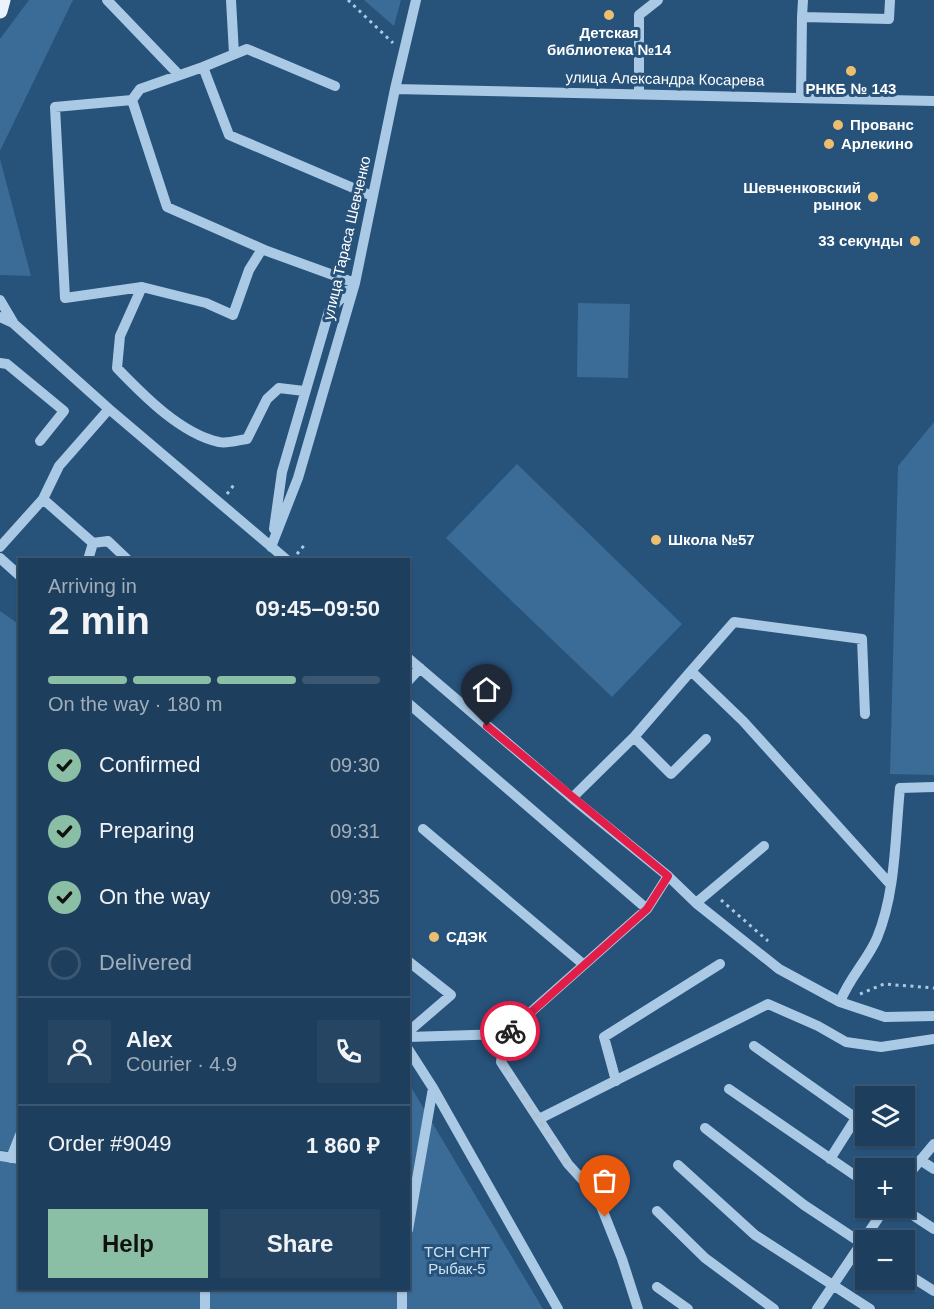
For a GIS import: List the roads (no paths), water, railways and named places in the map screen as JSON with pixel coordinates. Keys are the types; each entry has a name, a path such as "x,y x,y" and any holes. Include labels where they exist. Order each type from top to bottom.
{"main road":[{"path":"0,11 3,0"}],"street":[{"path":"107,0 179,75"},
{"path":"231,0 234,54"},
{"name":"улица Тараса Шевченко","path":"271,547 298,478 355,283 416,0"},
{"path":"639,94 639,15 658,0"},
{"path":"801,97 803,0"},
{"path":"802,17 889,19 890,0"},
{"path":"262,249 249,270 233,315 206,303 142,287 65,298 55,107 132,100 140,89 247,49 335,86"},
{"path":"202,67 229,135 372,196"},
{"name":"улица Александра Косарева","path":"395,89 934,101"},
{"path":"132,100 167,207 262,249 355,283 329,311 282,472 271,547"},
{"path":"142,287 120,336 117,368 148,400 170,416 197,433 221,443 247,439 267,399 279,388 304,392"},
{"path":"0,300 13,322 109,409 285,558"},
{"path":"0,317 13,322"},
{"path":"0,363 8,364 64,411 40,441"},
{"path":"0,548 43,499 59,466 109,409"},
{"path":"43,499 93,543 108,541 126,558"},
{"path":"89,558 93,543"},
{"path":"0,558 18,574"},
{"path":"572,798 634,737 734,622 861,639 865,714"},
{"path":"410,660 572,798 668,876 696,903 779,969 840,1002 885,1017 934,1016"},
{"path":"410,679 420,668"},
{"path":"691,671 743,721 890,884"},
{"path":"410,706 647,909"},
{"path":"634,737 671,774 706,739"},
{"path":"840,1002 844,990 876,940 884,919 900,788 934,787"},
{"path":"423,829 583,964"},
{"path":"696,903 764,846"},
{"path":"638,1309 622,1259 597,1196 568,1164 501,1062 506,1034 647,909 668,876"},
{"path":"410,963 451,995 410,1030"},
{"path":"616,1081 604,1037 720,964"},
{"path":"539,1119 768,1004 818,1026 846,1042 881,1047 934,1039"},
{"path":"410,1037 506,1034"},
{"path":"754,1046 855,1118 830,1159"},
{"path":"410,1052 433,1088 558,1309"},
{"path":"410,1219 433,1088"},
{"path":"729,1089 855,1176"},
{"path":"705,1128 804,1205 855,1239"},
{"path":"10,1158 18,1140"},
{"path":"915,1166 934,1144"},
{"path":"920,1160 934,1169"},
{"path":"678,1165 755,1235 870,1309"},
{"path":"657,1211 705,1258 774,1309"},
{"path":"915,1217 934,1229"},
{"path":"817,1309 855,1255"},
{"path":"915,1279 934,1291"},
{"path":"657,1287 688,1309"},
{"path":"205,1290 205,1309"},
{"path":"402,1290 402,1309"}],"place":[{"name":"Детская библиотека №14","path":"609,15"},
{"name":"РНКБ № 143","path":"851,71"},
{"name":"Прованс","path":"838,125"},
{"name":"Арлекино","path":"829,144"},
{"name":"Шевченковский рынок","path":"873,197"},
{"name":"33 секунды","path":"915,241"},
{"name":"Школа №57","path":"656,540"},
{"name":"СДЭК","path":"434,937"}],"park label":[{"name":"ТСН СНТ Рыбак-5","path":"457,1260"}]}
